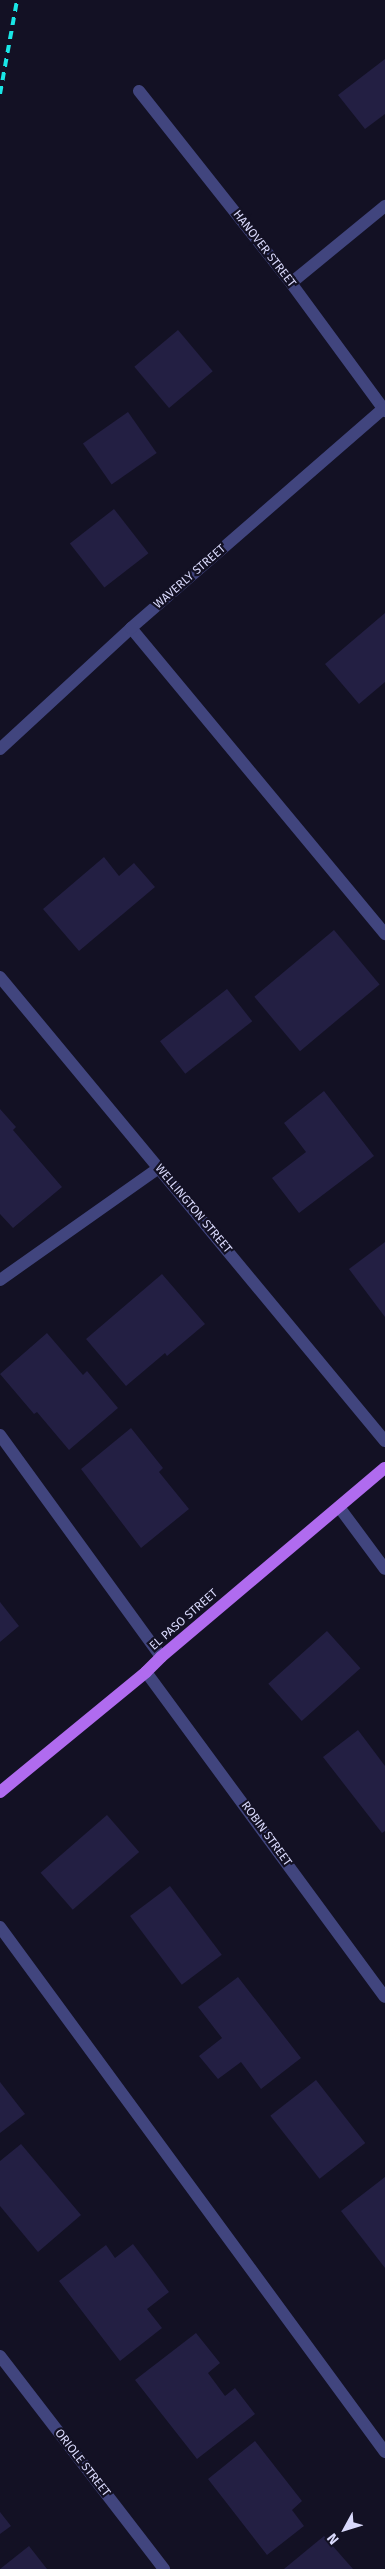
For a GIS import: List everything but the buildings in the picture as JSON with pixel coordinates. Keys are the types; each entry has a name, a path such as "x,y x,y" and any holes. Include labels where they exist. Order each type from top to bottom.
{"main road":[{"name":"EL PASO STREET","path":"0,1792 146,1672 161,1657 385,1468"}],"street":[{"name":"HANOVER STREET","path":"139,91 291,283 384,410"},
{"path":"291,283 385,206"},
{"name":"WAVERLY STREET","path":"0,749 131,628 384,410"},
{"path":"131,628 385,934"},
{"name":"WELLINGTON STREET","path":"0,977 385,1440"},
{"path":"0,1280 159,1168"},
{"path":"0,1435 161,1657"},
{"path":"339,1507 385,1569"},
{"name":"ROBIN STREET","path":"146,1672 385,1997"},
{"path":"0,1927 385,2452"},
{"name":"ORIOLE STREET","path":"0,2356 164,2569"}],"railway":[{"path":"0,94 17,0"}]}
